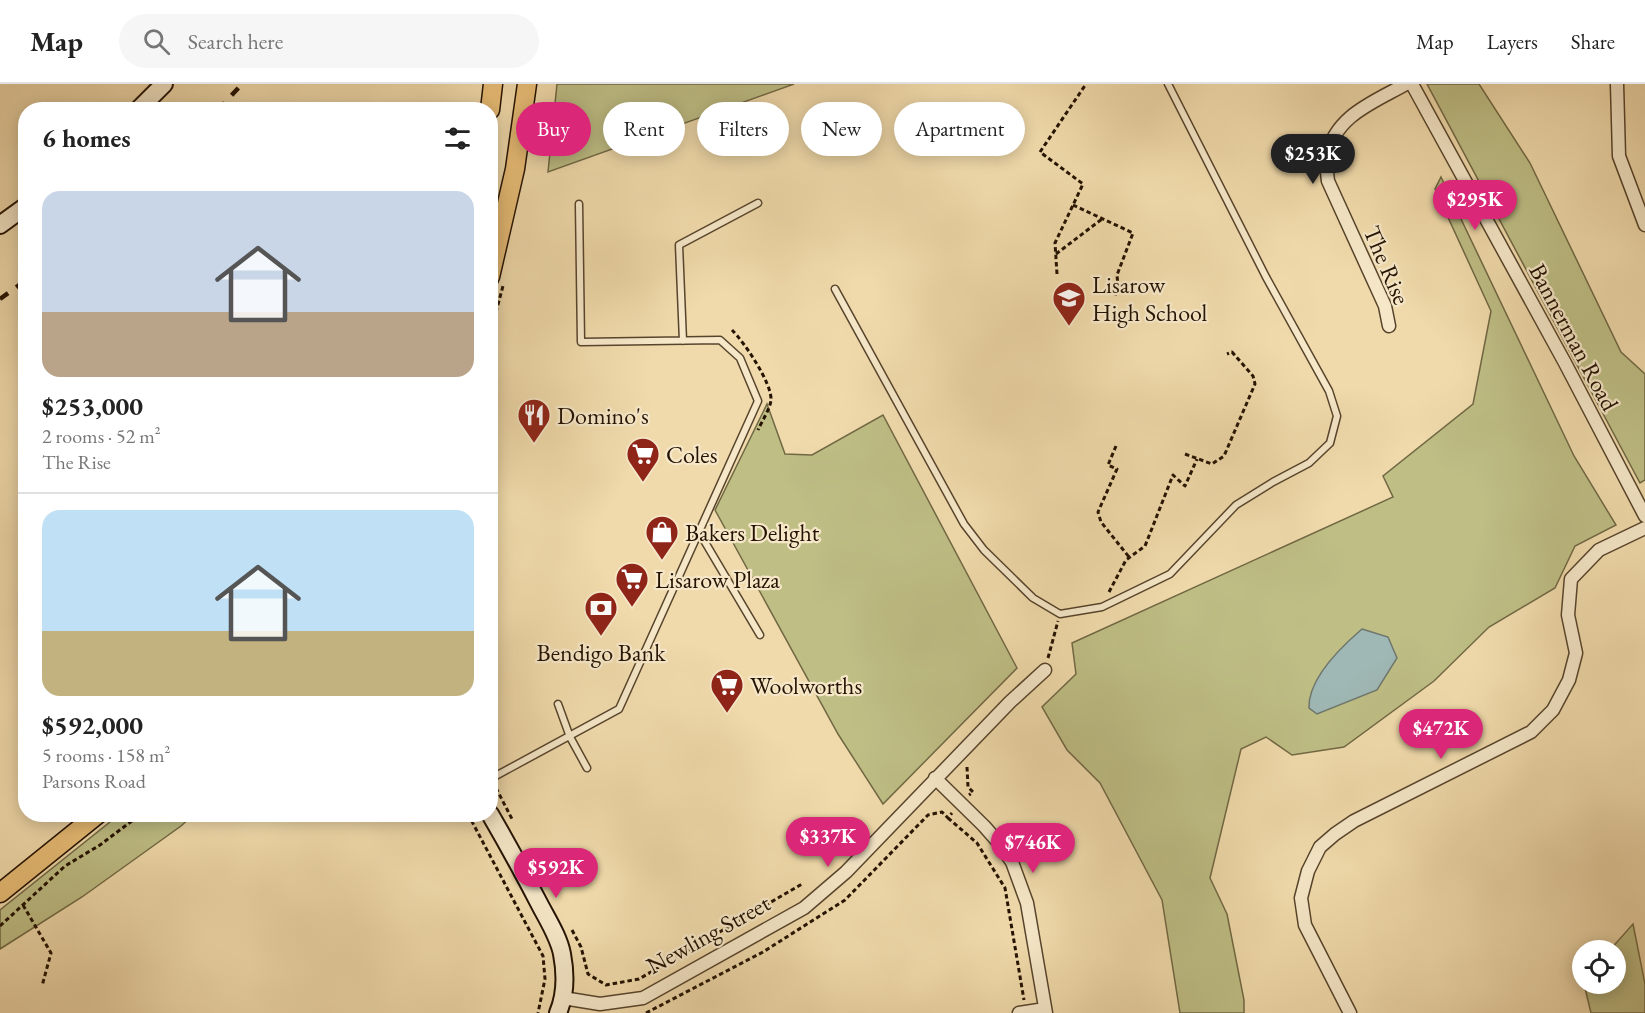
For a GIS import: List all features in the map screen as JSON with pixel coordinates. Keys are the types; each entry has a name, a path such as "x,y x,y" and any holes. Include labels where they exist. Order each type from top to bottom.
{"main road":[{"path":"491,102 493,84"},
{"path":"498,242 515,169 527,84"},
{"path":"0,880 72,822"},
{"path":"0,893 88,822"}],"street":[{"path":"146,102 164,84"},
{"name":"The Rise","path":"1389,327 1385,306 1328,181 1327,158 1333,137 1353,113 1406,84"},
{"name":"Bannerman Road","path":"1412,84 1565,363 1645,516"},
{"path":"1617,84 1619,156 1645,225"},
{"path":"0,225 18,212"},
{"path":"1350,1013 1305,925 1301,898 1308,871 1320,847 1354,821 1531,732 1553,710 1569,680 1576,653 1568,615 1571,579 1599,550 1645,528"},
{"name":"Newling Street","path":"561,1005 600,1004 643,998 804,908 846,872 935,778 1045,670"},
{"path":"935,778 984,826 1012,862 1027,903 1046,1011 1023,1012"},
{"path":"494,822 555,934 562,952 564,970 561,1005"}],"lane":[{"path":"835,289 964,524 984,550 1033,598 1060,614 1101,607 1170,574 1236,505 1309,463 1330,443 1337,416 1329,391 1266,277 1168,84"},
{"path":"683,340 679,245 758,202"},
{"path":"498,775 619,709 758,401 740,358 720,340 581,342 579,204"},
{"path":"699,532 760,635"},
{"path":"558,704 570,737 587,768"}],"path":[{"path":"1057,274 1055,243 1083,184 1040,152 1086,84"},
{"path":"1073,205 1133,233 1117,275 1118,286 1115,296"},
{"path":"1056,254 1102,219"},
{"path":"1185,454 1212,465 1224,456 1256,384 1253,376 1232,352 1227,354"},
{"path":"1116,446 1108,465 1117,469 1098,512 1101,522 1129,557"},
{"path":"1101,607 1129,557 1145,546 1173,475 1185,486 1197,459"},
{"path":"1045,670 1060,614"},
{"path":"498,792 518,829"},
{"path":"948,818 977,843 1005,888 1023,1012"},
{"path":"0,926 65,866 100,845 130,822"},
{"path":"472,822 543,956 545,979 538,1013"},
{"path":"570,927 581,947 588,974 606,985 639,979 802,884"},
{"path":"23,904 51,953 42,986"}],"green space":[{"path":"557,84 794,84 744,102 697,102 697,119 685,123 685,102 603,102 603,152 548,172 550,156 591,156 591,102 555,102"},
{"path":"1427,84 1479,84 1530,163 1621,352 1645,374 1645,480 1640,483"},
{"path":"1441,177 1574,456 1616,525 1575,546 1555,588 1489,627 1434,681 1344,747 1292,755 1266,737 1241,749 1210,878 1227,914 1244,1000 1244,1013 1180,1013 1162,900 1100,783 1067,750 1042,707 1076,674 1072,643 1393,497 1383,476 1473,404 1491,311 1435,189"},
{"path":"767,404 785,454 812,455 883,415 1017,668 883,804 838,734 715,510"},
{"path":"110,822 185,822 82,897 0,949 0,910"},
{"path":"1633,924 1645,984 1645,1013 1591,1013 1586,994 1626,994 1626,940 1619,940"}],"water":[{"path":"1362,629 1388,637 1397,658 1377,690 1317,714 1309,708 1314,686 1327,664"}],"railway":[{"path":"225,102 242,84"},
{"path":"0,299 18,286"}],"place":[{"name":"Lisarow High School","path":"1069,327"},
{"name":"Domino's","path":"534,444"},
{"name":"Coles","path":"643,483"},
{"name":"Bakers Delight","path":"662,561"},
{"name":"Lisarow Plaza","path":"632,608"},
{"name":"Bendigo Bank","path":"601,637"},
{"name":"Woolworths","path":"727,714"}]}
